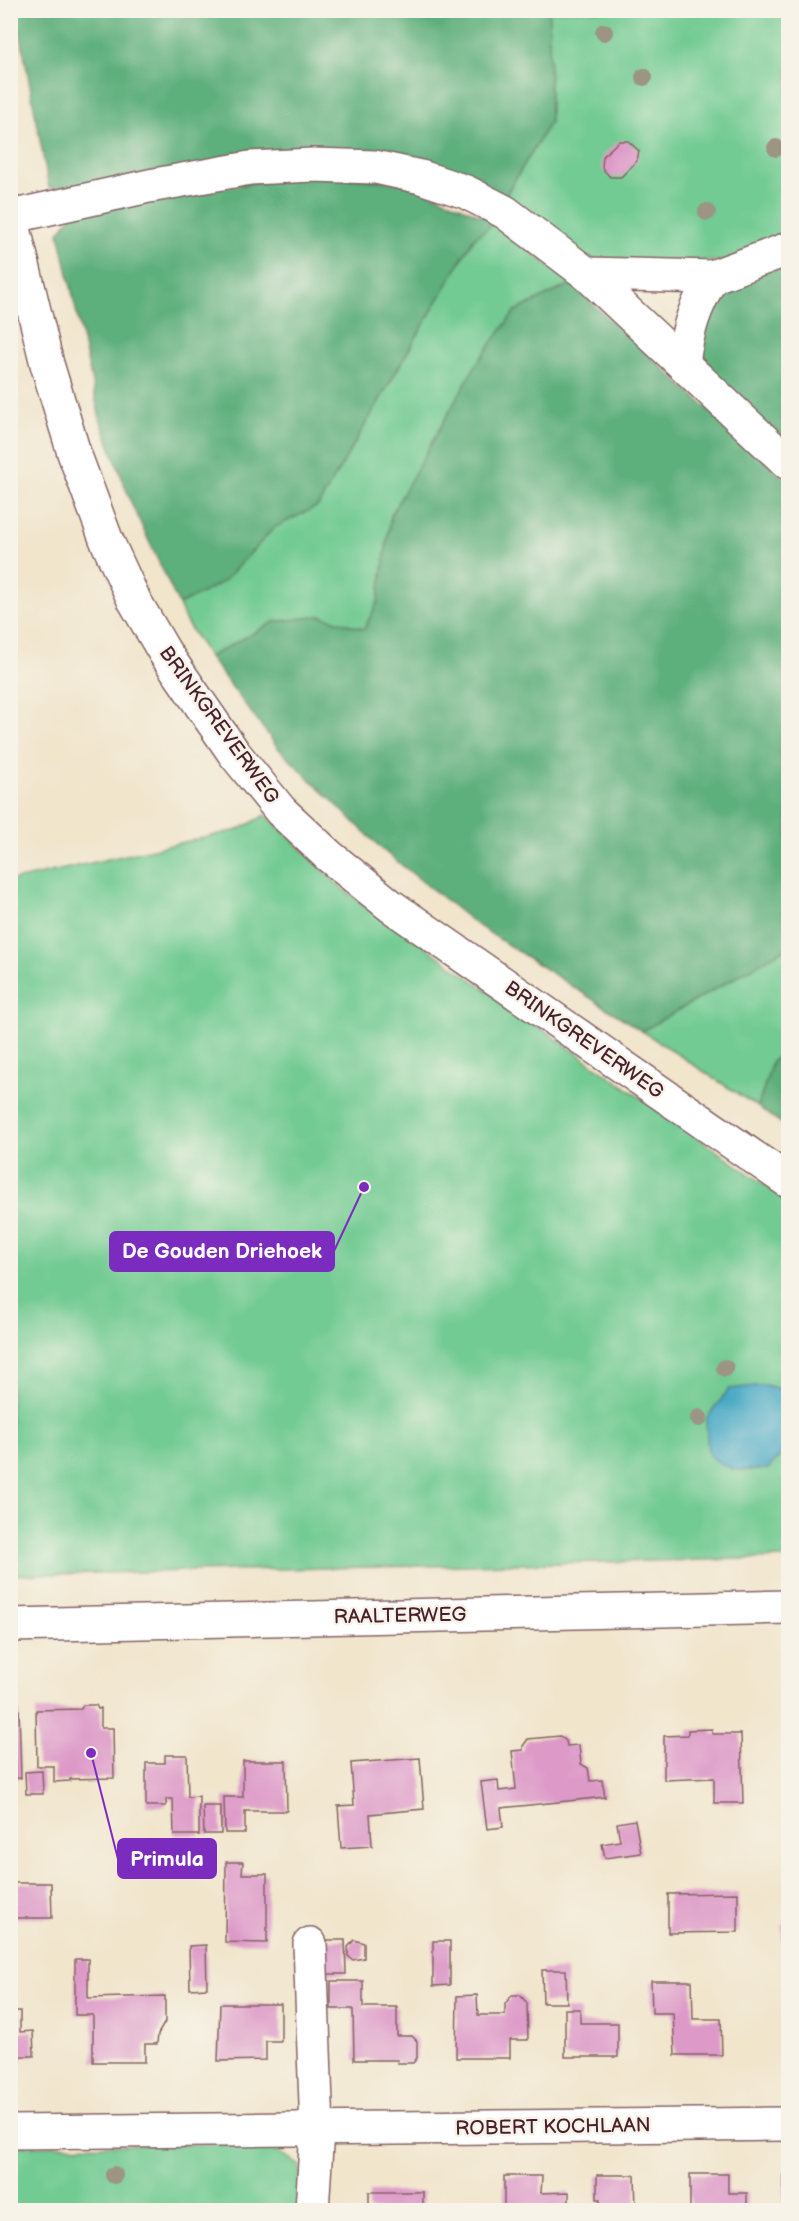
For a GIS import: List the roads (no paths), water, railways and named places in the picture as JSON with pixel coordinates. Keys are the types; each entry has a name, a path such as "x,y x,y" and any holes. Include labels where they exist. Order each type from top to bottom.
{"street":[{"path":"11,215 149,186 250,168 313,165 375,167 421,177 466,192 505,212 587,274 789,463"},
{"name":"BRINKGREVERWEG","path":"11,215 47,364 74,453 106,539 134,600 165,652 241,761 281,811 329,856 391,906 789,1181"},
{"path":"587,274 712,277 789,249"},
{"path":"683,363 688,328 700,298 712,277"},
{"name":"RAALTERWEG","path":"10,1625 789,1607"},
{"path":"310,1944 317,2130 312,2211"},
{"name":"ROBERT KOCHLAAN","path":"10,2132 789,2124"}],"water":[{"path":"765,1385 788,1391 788,1447 768,1469 729,1468 708,1454 706,1419 729,1389"}],"place":[{"name":"De Gouden Driehoek","path":"364,1187"},
{"name":"Primula","path":"91,1753"}]}
